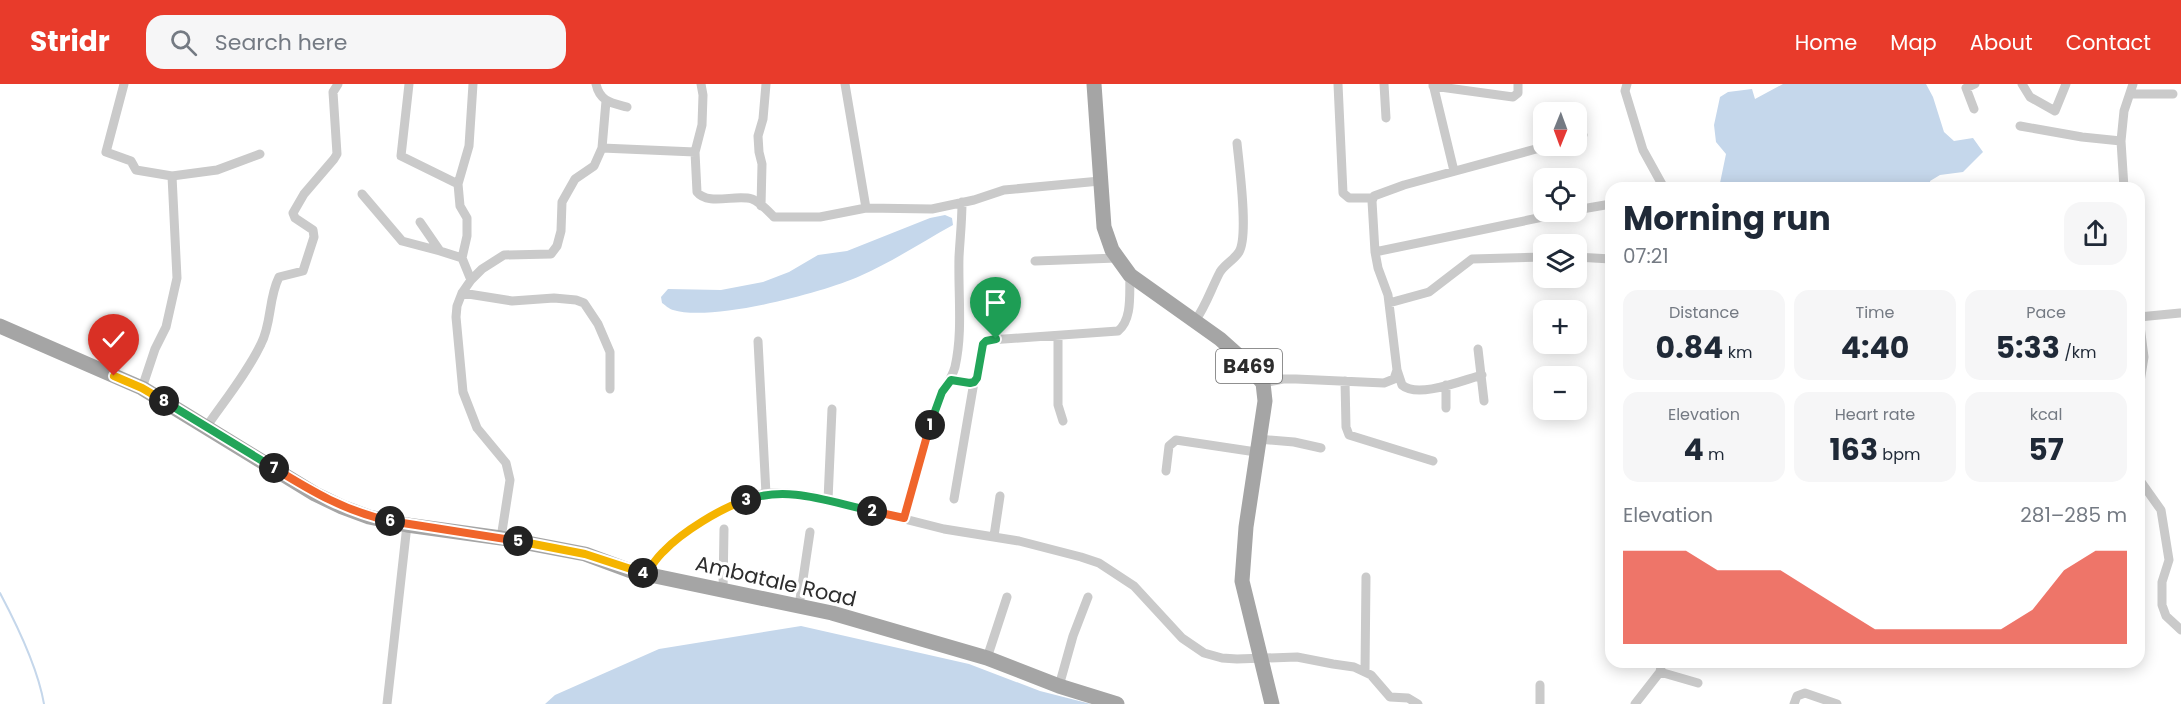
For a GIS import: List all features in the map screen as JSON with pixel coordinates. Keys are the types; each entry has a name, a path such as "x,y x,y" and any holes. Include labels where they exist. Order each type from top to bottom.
{"main road":[{"name":"B469","path":"1094,84 1104,227 1117,258 1130,275 1195,321 1239,356 1263,383 1266,395 1246,527 1242,581 1272,704"},
{"name":"Ambatale Road","path":"0,326 142,388 315,494 369,517 585,554 631,570 799,606 908,634 987,658 1059,686 1117,704"}],"street":[{"path":"124,84 106,152 130,160 136,170 172,176 217,170 260,154"},
{"path":"207,426 261,345 268,326 274,287 279,277 303,271 314,237 313,230 295,218 293,213 304,194 337,154 333,92 338,84"},
{"path":"409,84 401,156 458,184"},
{"path":"471,280 462,258 467,218 460,206 458,184 469,146 473,84"},
{"path":"596,84 601,97 606,101 627,107"},
{"path":"701,84 702,125 695,152 699,196 749,198 774,218 820,217 866,208 932,209 1004,190 1100,181"},
{"path":"761,206 762,164 758,136 763,119 766,84"},
{"path":"845,84 866,208"},
{"path":"1338,84 1343,193 1349,198 1372,198 1379,193 1533,150"},
{"path":"1384,84 1386,118"},
{"path":"1454,171 1433,85 1513,97 1518,93 1518,84"},
{"path":"1627,84 1624,91 1643,150 1661,182"},
{"path":"1974,109 1966,88 1975,84"},
{"path":"2022,84 2030,97 2055,111"},
{"path":"2046,131 2066,84"},
{"path":"2124,182 2121,141 2124,111 2131,89 2173,94"},
{"path":"501,538 510,480 509,471 506,463 477,428 463,392 456,317 462,292 482,269 504,255 550,254 557,246 561,231 562,202 575,179 594,166 602,148 606,101"},
{"path":"2020,126 2121,141"},
{"path":"1195,321 1205,307 1222,269 1239,253 1243,242 1243,188 1236,142"},
{"path":"602,148 695,152"},
{"path":"142,388 155,350 166,327 177,278 172,176"},
{"path":"362,194 402,241 462,258"},
{"path":"1372,198 1375,252 1389,303 1397,370 1402,385 1413,391 1428,390 1482,375"},
{"path":"904,518 937,404 951,380 955,366 959,332 962,202"},
{"path":"1587,208 1605,205"},
{"path":"1375,252 1533,219"},
{"path":"420,222 440,251"},
{"path":"1389,303 1429,292 1472,259 1533,257"},
{"path":"1035,261 1117,258"},
{"path":"1587,258 1605,259"},
{"path":"954,499 974,382 977,378 983,344 986,341 1112,332 1124,326 1127,319 1130,275"},
{"path":"462,292 512,301 554,298 584,303 598,324 610,352 610,389"},
{"path":"2145,317 2180,313"},
{"path":"1059,336 1058,405 1063,421"},
{"path":"759,340 766,494"},
{"path":"1478,349 1484,401"},
{"path":"1263,383 1283,379 1384,383 1394,380 1397,370"},
{"path":"951,380 974,382"},
{"path":"1345,381 1346,427 1349,435 1433,460"},
{"path":"1446,385 1446,408"},
{"path":"828,500 832,409"},
{"path":"1166,471 1169,446 1176,440 1257,445 1294,442 1321,448"},
{"path":"2145,487 2161,510 2169,560 2162,582 2162,605 2166,616 2181,630"},
{"path":"646,573 663,551 678,538 725,508 766,494 792,493 944,529 994,536 1100,563 1134,586 1182,638 1204,653 1237,659 1286,656 1354,666 1365,671 1390,697 1408,698 1418,704"},
{"path":"994,536 1000,496"},
{"path":"387,704 407,525"},
{"path":"723,590 724,529"},
{"path":"799,606 810,532"},
{"path":"1365,671 1366,577"},
{"path":"987,658 1007,597"},
{"path":"1059,686 1073,636 1088,597"},
{"path":"1635,704 1658,668"},
{"path":"1669,668 1698,682"},
{"path":"1540,685 1540,704"},
{"path":"1385,704 1386,693"},
{"path":"1794,704 1797,696 1805,693 1837,704"}],"water":[{"path":"1783,84 1926,84 1933,97 1944,132 1954,141 1973,138 1983,152 1963,172 1940,175 1930,182 1720,182 1726,154 1716,142 1714,125 1720,97 1728,92 1752,89 1755,99"},
{"path":"945,215 952,218 953,225 895,258 843,283 767,304 713,312 691,313 673,310 662,303 661,297 668,289 721,290 763,282 789,272 818,255 847,251 930,218"},
{"path":"801,626 969,664 1040,691 1091,704 545,704 555,695 659,649"}],"waterway":[{"path":"0,593 32,661 44,704"}],"route":[{"path":"114,376 142,388 207,426 315,494 369,517 585,554 646,573 663,551 678,538 725,508 759,495 792,493 813,496 904,518 927,434 942,392 951,380 974,382 977,378 983,344 996,339"}]}
